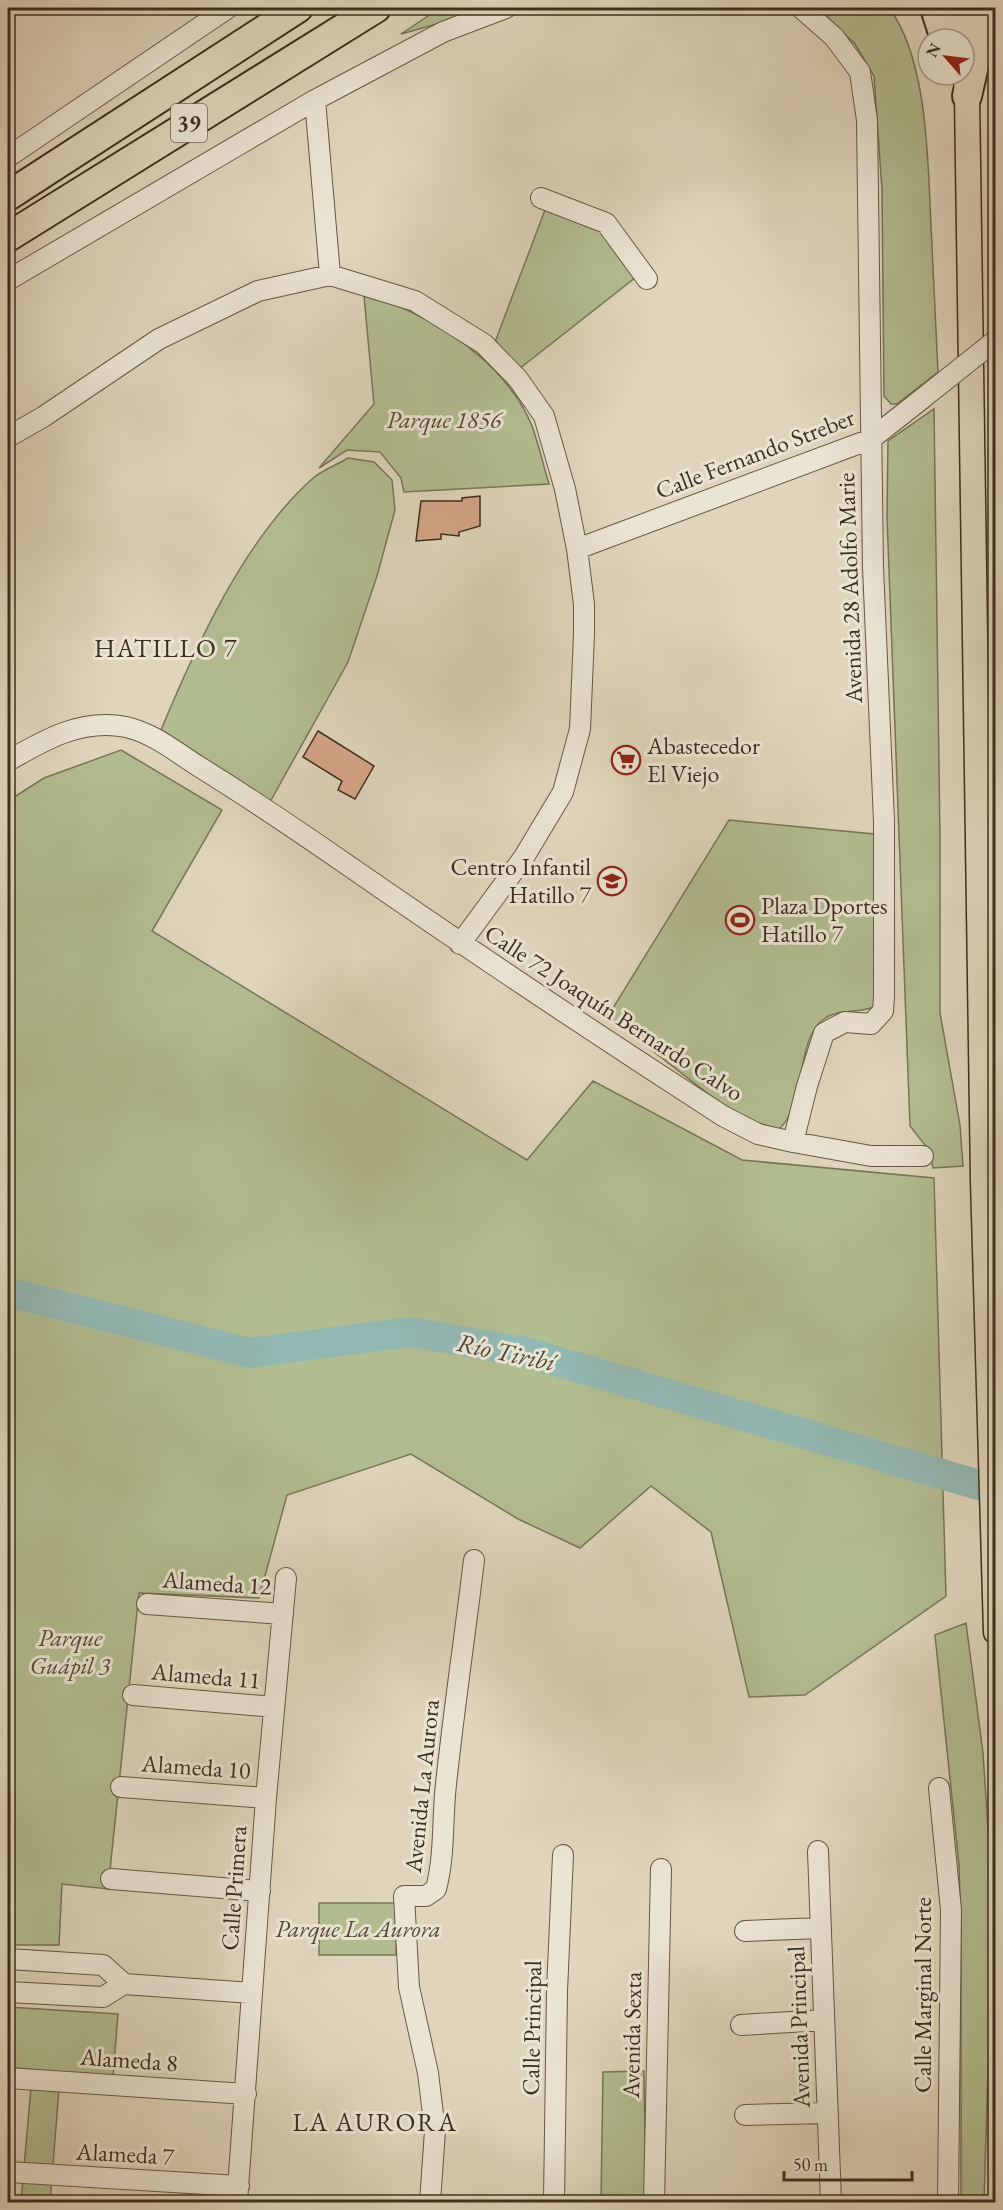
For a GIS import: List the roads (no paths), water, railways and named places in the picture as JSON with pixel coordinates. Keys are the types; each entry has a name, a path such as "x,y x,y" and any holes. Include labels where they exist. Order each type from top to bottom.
{"highway":[{"name":"39","path":"8,196 298,8"},
{"name":"39","path":"8,237 376,8"},
{"path":"935,8 941,27"},
{"path":"976,45 990,8"},
{"path":"8,261 62,203"}],"main road":[{"path":"962,8 963,27"},
{"path":"962,87 984,1202 996,1632"}],"street":[{"path":"8,157 228,8"},
{"path":"8,280 315,100 443,32 506,8"},
{"name":"Avenida 28 Adolfo Marie","path":"793,1142 807,1086 824,1033 845,1023 871,1024 883,1011 884,821 873,567 867,120 860,72 834,36 801,8"},
{"path":"315,100 330,275"},
{"path":"541,198 606,223 647,279"},
{"path":"8,437 159,339 258,291 330,275 415,301 484,344 518,379 544,416 557,458 577,549 584,604 580,729 563,792 524,858 460,944"},
{"name":"Calle Fernando Streber","path":"577,549 871,439 996,340"},
{"name":"Calle 72 Joaquín Bernardo Calvo","path":"8,761 49,738 72,729 103,726 127,727 155,739 270,811 460,944 723,1116 758,1134 793,1142 871,1156 923,1156"},
{"name":"Avenida La Aurora","path":"430,2202 435,2131 428,2073 409,1988 404,1896 426,1896 436,1889 439,1879 446,1780 474,1560"},
{"name":"Calle Primera","path":"238,2194 266,1798 286,1578"},
{"name":"Alameda 12","path":"147,1604 282,1614"},
{"name":"Alameda 11","path":"133,1695 274,1707"},
{"name":"Alameda 10","path":"121,1787 266,1798"},
{"name":"Calle Marginal Norte","path":"939,1788 951,1910 948,2202"},
{"name":"Avenida Principal","path":"818,1851 831,2202"},
{"name":"Calle Principal","path":"554,2202 557,1991 563,1855"},
{"name":"Avenida Sexta","path":"654,2202 661,1869"},
{"path":"111,1879 260,1891"},
{"path":"745,1931 821,1928"},
{"path":"8,1959 103,1965 124,1984"},
{"path":"8,1992 103,1997 124,1984 252,1993"},
{"path":"741,2025 824,2020"},
{"name":"Alameda 8","path":"8,2078 246,2094"},
{"path":"745,2115 828,2113"},
{"name":"Alameda 7","path":"8,2172 238,2194"}],"waterway":[{"name":"Río Tiribí","path":"8,1292 250,1353 410,1332 525,1352 996,1490"}],"place":[{"name":"Abastecedor El Viejo","path":"626,760"},
{"name":"Centro Infantil Hatillo 7","path":"612,881"},
{"name":"Plaza Dportes Hatillo 7","path":"740,920"}],"district":[{"name":"HATILLO 7","path":"166,648"},
{"name":"LA AURORA","path":"375,2122"}],"park label":[{"name":"Parque 1856","path":"444,420"},
{"name":"Parque Guápil 3","path":"70,1652"},
{"name":"Parque La Aurora","path":"358,1929"}]}
